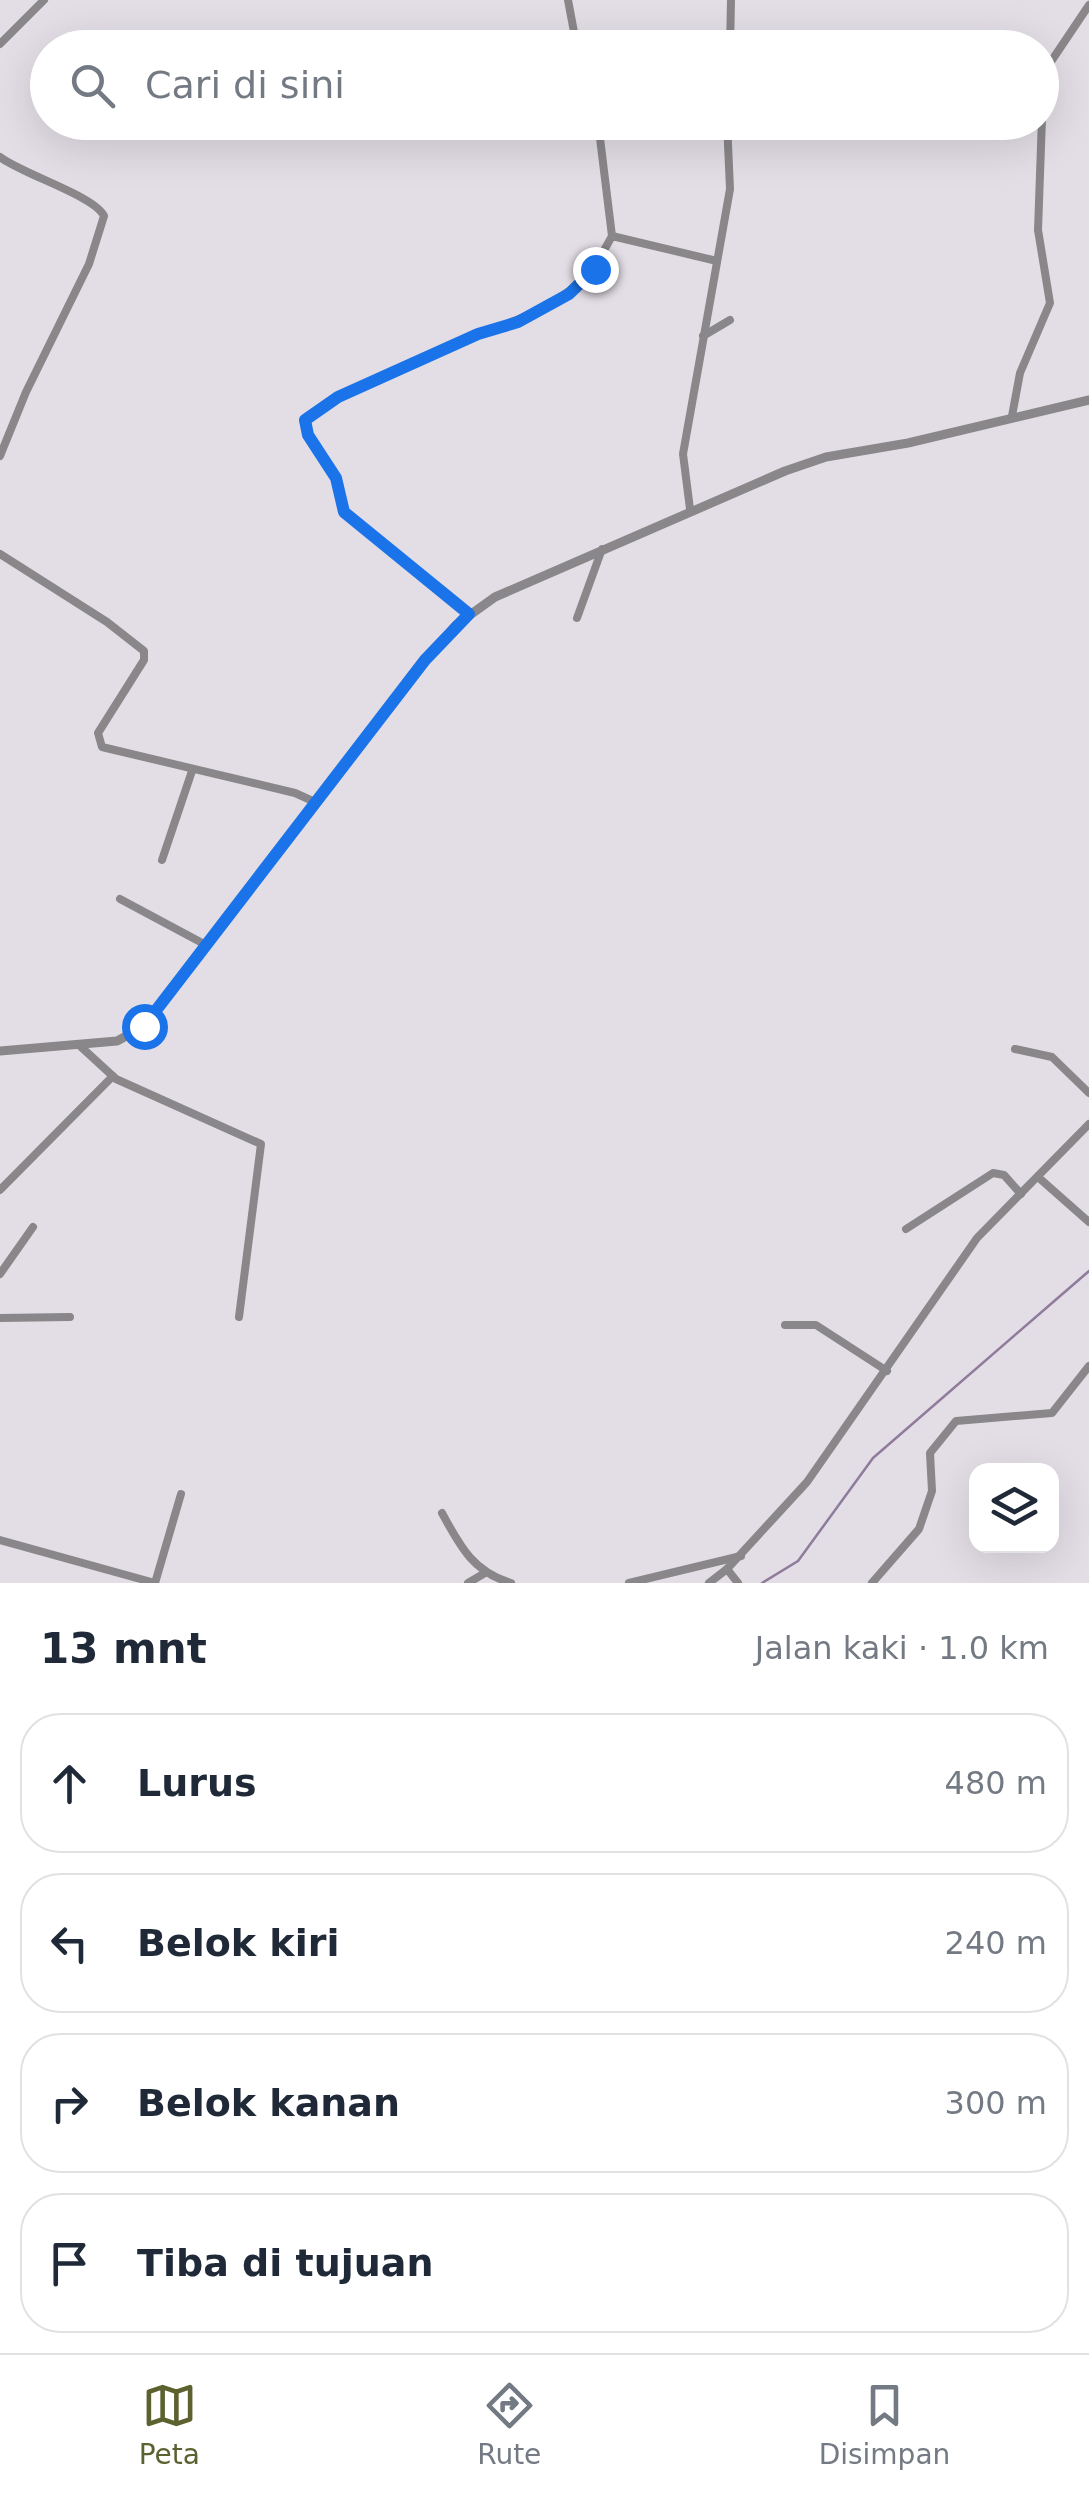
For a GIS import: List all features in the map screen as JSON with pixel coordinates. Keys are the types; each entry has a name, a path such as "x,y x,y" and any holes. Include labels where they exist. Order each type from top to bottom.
{"street":[{"path":"0,44 44,0"},
{"path":"568,0 573,30"},
{"path":"731,30 732,0"},
{"path":"1059,48 1089,5"},
{"path":"469,614 350,520 342,508 336,478 314,447 305,420 338,397 478,334 518,322 569,294 595,269 612,236 600,140"},
{"path":"690,510 683,454 731,177 728,140"},
{"path":"1012,416 1020,373 1050,303 1038,230 1041,140"},
{"path":"0,157 34,178 95,205 104,216 89,264 26,392 0,456"},
{"path":"612,236 717,261"},
{"path":"703,336 730,320"},
{"path":"0,1051 117,1041 144,1026 425,660 469,614 495,596 690,510 826,457 908,443 1089,400"},
{"path":"577,618 602,549"},
{"path":"0,554 107,622 144,652 144,660 98,734 98,744 315,802"},
{"path":"162,860 192,770"},
{"path":"120,898 206,945"},
{"path":"80,1044 113,1076 261,1144 239,1317"},
{"path":"1015,1049 1052,1056 1089,1093"},
{"path":"0,1190 113,1076"},
{"path":"709,1583 740,1556 807,1482 888,1371 977,1238 1089,1124"},
{"path":"906,1229 993,1172 1004,1175 1021,1194"},
{"path":"1038,1177 1089,1222"},
{"path":"0,1274 34,1227"},
{"path":"0,1318 70,1317"},
{"path":"784,1326 816,1325 888,1371"},
{"path":"872,1583 919,1529 932,1491 930,1453 956,1421 1052,1413 1089,1366"},
{"path":"0,1540 155,1583 182,1494"},
{"path":"442,1514 464,1554 484,1573 511,1583"},
{"path":"629,1583 740,1556"},
{"path":"727,1569 738,1583"},
{"path":"468,1583 484,1573"}],"waterway":[{"path":"762,1583 798,1561 873,1458 1089,1271"}],"route":[{"path":"144,1026 425,660 469,614 350,520 342,508 336,478 308,435 305,420 338,397 478,334 518,322 569,294 595,269"}]}
